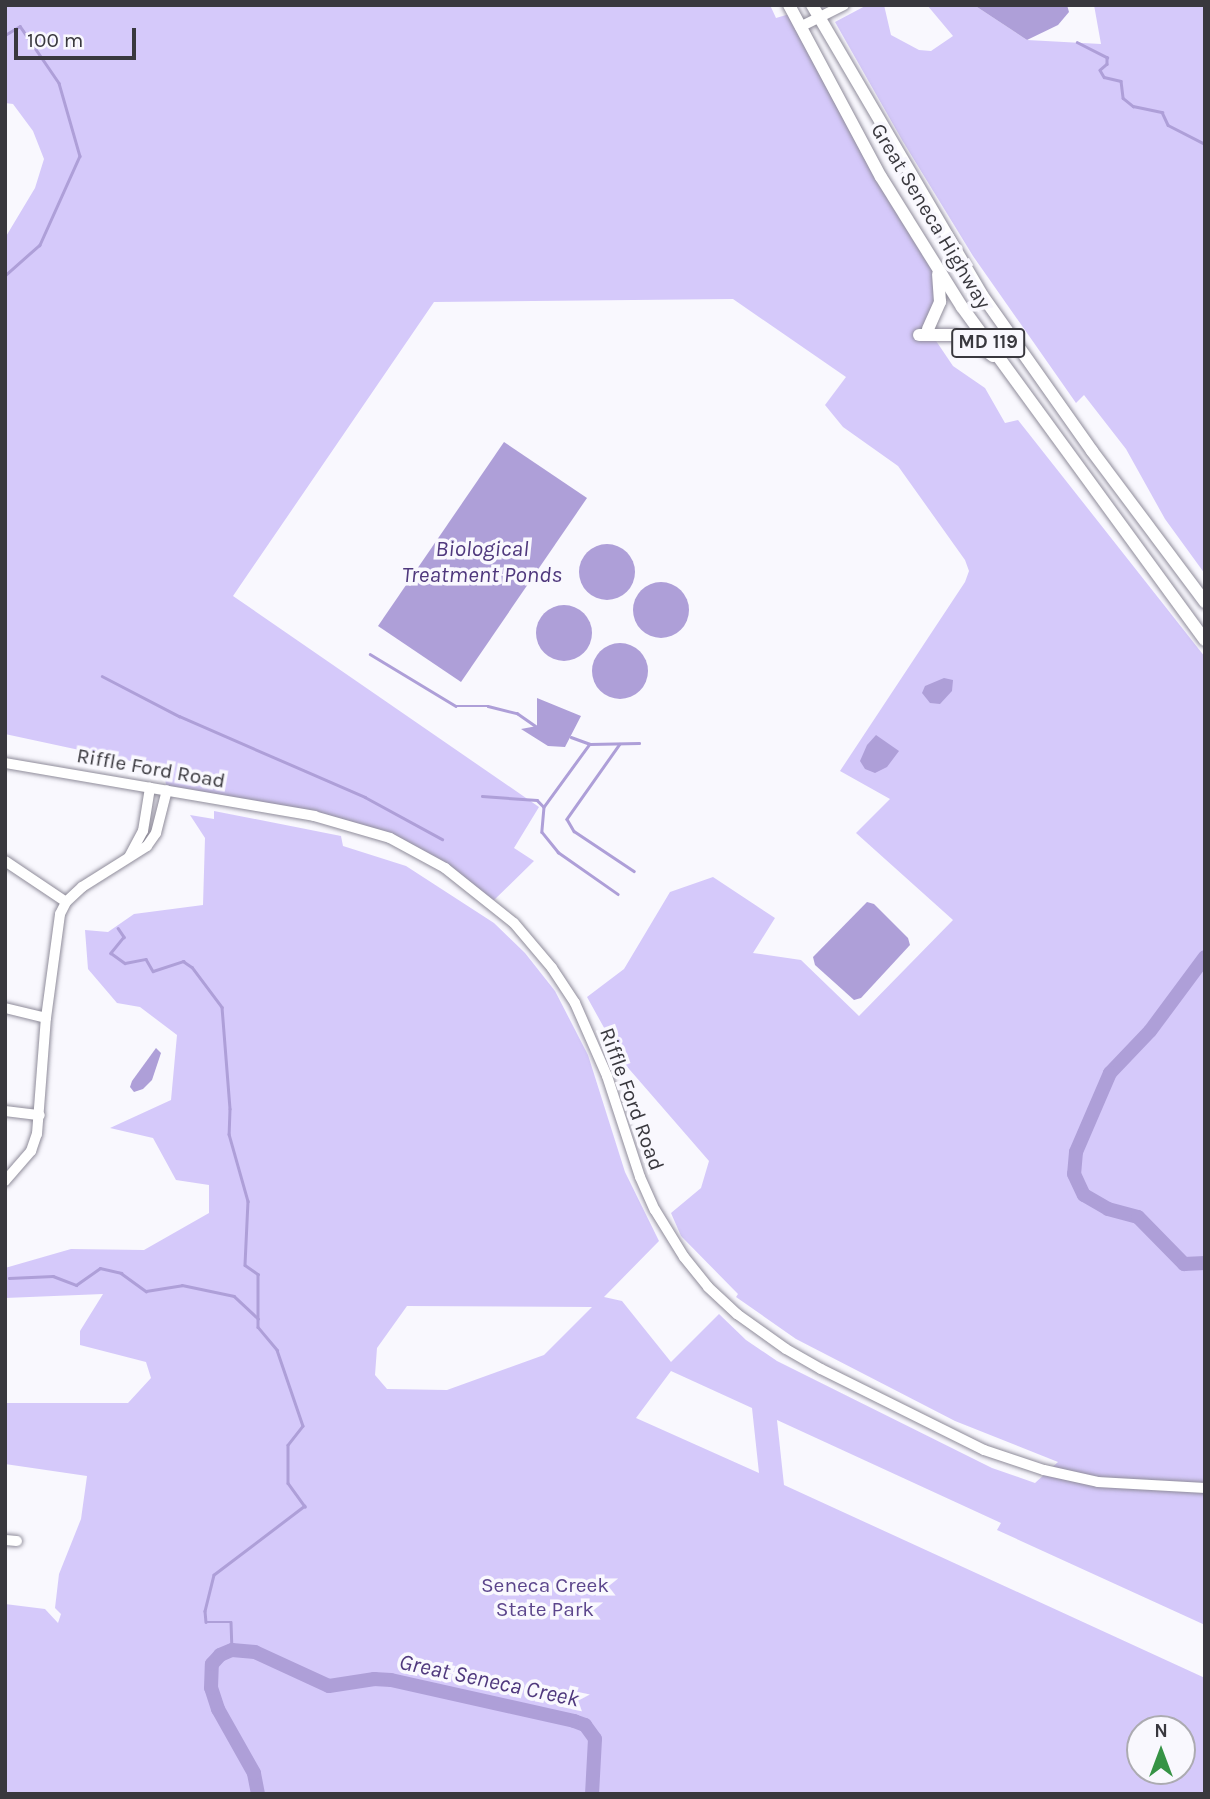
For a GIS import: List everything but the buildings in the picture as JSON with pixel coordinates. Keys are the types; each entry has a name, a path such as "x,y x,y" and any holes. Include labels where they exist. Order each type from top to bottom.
{"main road":[{"name":"Great Seneca Highway","path":"810,5 982,295 1092,452 1205,602"},
{"name":"Great Seneca Highway","path":"791,9 881,177 936,267 1205,640"},
{"path":"936,267 940,302 923,332 965,338 1002,362"}],"street":[{"path":"791,9 810,5"},
{"path":"800,27 844,5"},
{"name":"Riffle Ford Road","path":"5,762 314,816 371,832 445,868 492,902 539,952 575,1003 607,1076 640,1177 664,1228 708,1287 768,1338 821,1369 984,1450 1044,1470 1098,1482 1205,1488"},
{"path":"129,857 143,831 150,788"},
{"path":"5,1181 31,1151 40,1115 46,1018 57,930 66,902 82,887 147,846 156,833 167,790"},
{"path":"5,861 66,902"},
{"path":"5,1008 46,1018"},
{"path":"5,1111 40,1115"},
{"path":"5,1540 17,1541"}],"green space":[{"name":"Seneca Creek State Park","path":"5,5 770,5 776,18 793,13 936,267 940,293 928,329 953,366 985,388 1005,423 1018,420 1205,657 1205,1625 997,1530 1001,1523 777,1420 784,1485 1205,1678 1205,1794 5,1794 5,1604 45,1609 58,1623 61,1614 55,1608 59,1574 81,1519 87,1476 5,1464 5,1403 128,1403 151,1378 146,1362 80,1345 80,1331 103,1294 5,1298 5,1268 71,1249 144,1250 209,1213 209,1185 176,1180 153,1138 110,1128 171,1100 177,1035 140,1007 117,1003 88,969 85,930 108,932 134,914 203,905 205,838 190,815 214,819 214,811 341,836 343,846 406,866 494,923 525,953 555,991 588,1055 625,1172 659,1241 604,1297 622,1301 671,1362 719,1314 746,1340 777,1361 992,1468 1035,1483 1058,1462 955,1421 796,1339 736,1297 738,1294 681,1236 671,1213 701,1188 709,1161 623,1062 587,997 624,969 670,892 713,877 775,918 753,953 801,960 859,1016 953,920 856,833 890,799 840,771 965,582 969,571 965,560 898,466 843,427 825,405 846,377 733,299 434,302 233,596 539,807 514,848 534,861 492,902 470,885 362,828 167,790 163,768 5,734 5,238 35,188 44,159 33,131 13,104 5,103","holes":["407,1306 592,1307 544,1355 447,1390 387,1389 375,1375 377,1348","671,1371 752,1408 759,1473 636,1418"]},
{"path":"867,5 884,5 891,35 919,50 931,51 953,36 927,5 974,5 1027,40 1101,44 1094,5 1205,5 1205,574 1165,519 1126,449 1084,395 1076,403 973,256 902,140 835,22"}],"water":[{"path":"974,5 1067,5 1069,12 1058,25 1027,40"},
{"name":"Biological Treatment Ponds","path":"504,442 587,498 461,682 378,626"},
{"path":"601,544 613,544 623,548 631,556 635,572 631,588 623,596 613,600 601,600 591,596 583,588 579,578 579,566 583,556 591,548"},
{"path":"655,582 667,582 677,586 685,594 689,610 685,626 677,634 667,638 655,638 645,634 637,626 633,616 633,604 637,594 645,586"},
{"path":"558,605 570,605 580,609 588,617 592,633 588,649 580,657 570,661 558,661 548,657 540,649 536,639 536,627 540,617 548,609"},
{"path":"614,643 626,643 636,647 644,655 648,671 644,687 636,695 626,699 614,699 604,695 596,687 592,677 592,665 596,655 604,647"},
{"path":"944,678 953,680 952,691 940,704 930,703 922,693 925,686"},
{"path":"537,698 581,716 565,747 548,746 521,729 537,726"},
{"path":"876,735 899,751 887,767 875,773 865,769 860,761 867,745"},
{"path":"867,902 874,904 908,938 910,945 861,998 854,1000 815,965 813,957"},
{"path":"156,1048 161,1053 152,1080 143,1089 134,1092 130,1087 132,1081"}],"waterway":[{"path":"5,35 20,26 59,83 80,156 40,245 5,276"},
{"path":"1077,42 1107,57 1107,64 1100,70 1104,77 1121,81 1123,98 1133,106 1162,112 1168,125 1205,144"},
{"path":"370,654 456,706 488,706 517,713 537,727"},
{"path":"102,676 179,716 365,797 442,839"},
{"path":"571,737 590,744 639,743"},
{"path":"590,744 544,807 542,832 558,852 618,894"},
{"path":"620,744 567,819 574,831 634,871"},
{"path":"482,796 537,800 543,806"},
{"path":"118,928 124,937 111,953 125,963 146,959 153,971 183,961 192,967 222,1007 230,1109 229,1134 248,1201 245,1265 258,1274 258,1327 277,1350 303,1426 288,1445 288,1483 305,1506 214,1575 205,1611 206,1622 231,1622 232,1650"},
{"name":"Great Seneca Creek","path":"1205,957 1150,1031 1110,1073 1076,1152 1074,1174 1084,1195 1108,1209 1138,1217 1184,1264 1205,1263"},
{"path":"9,1278 53,1276 76,1285 100,1268 121,1273 146,1291 182,1285 234,1296 258,1318"},
{"name":"Great Seneca Creek","path":"258,1794 254,1773 218,1709 211,1688 212,1664 220,1655 232,1650 255,1652 329,1686 374,1679 391,1680 585,1725 595,1739 592,1794"}]}
